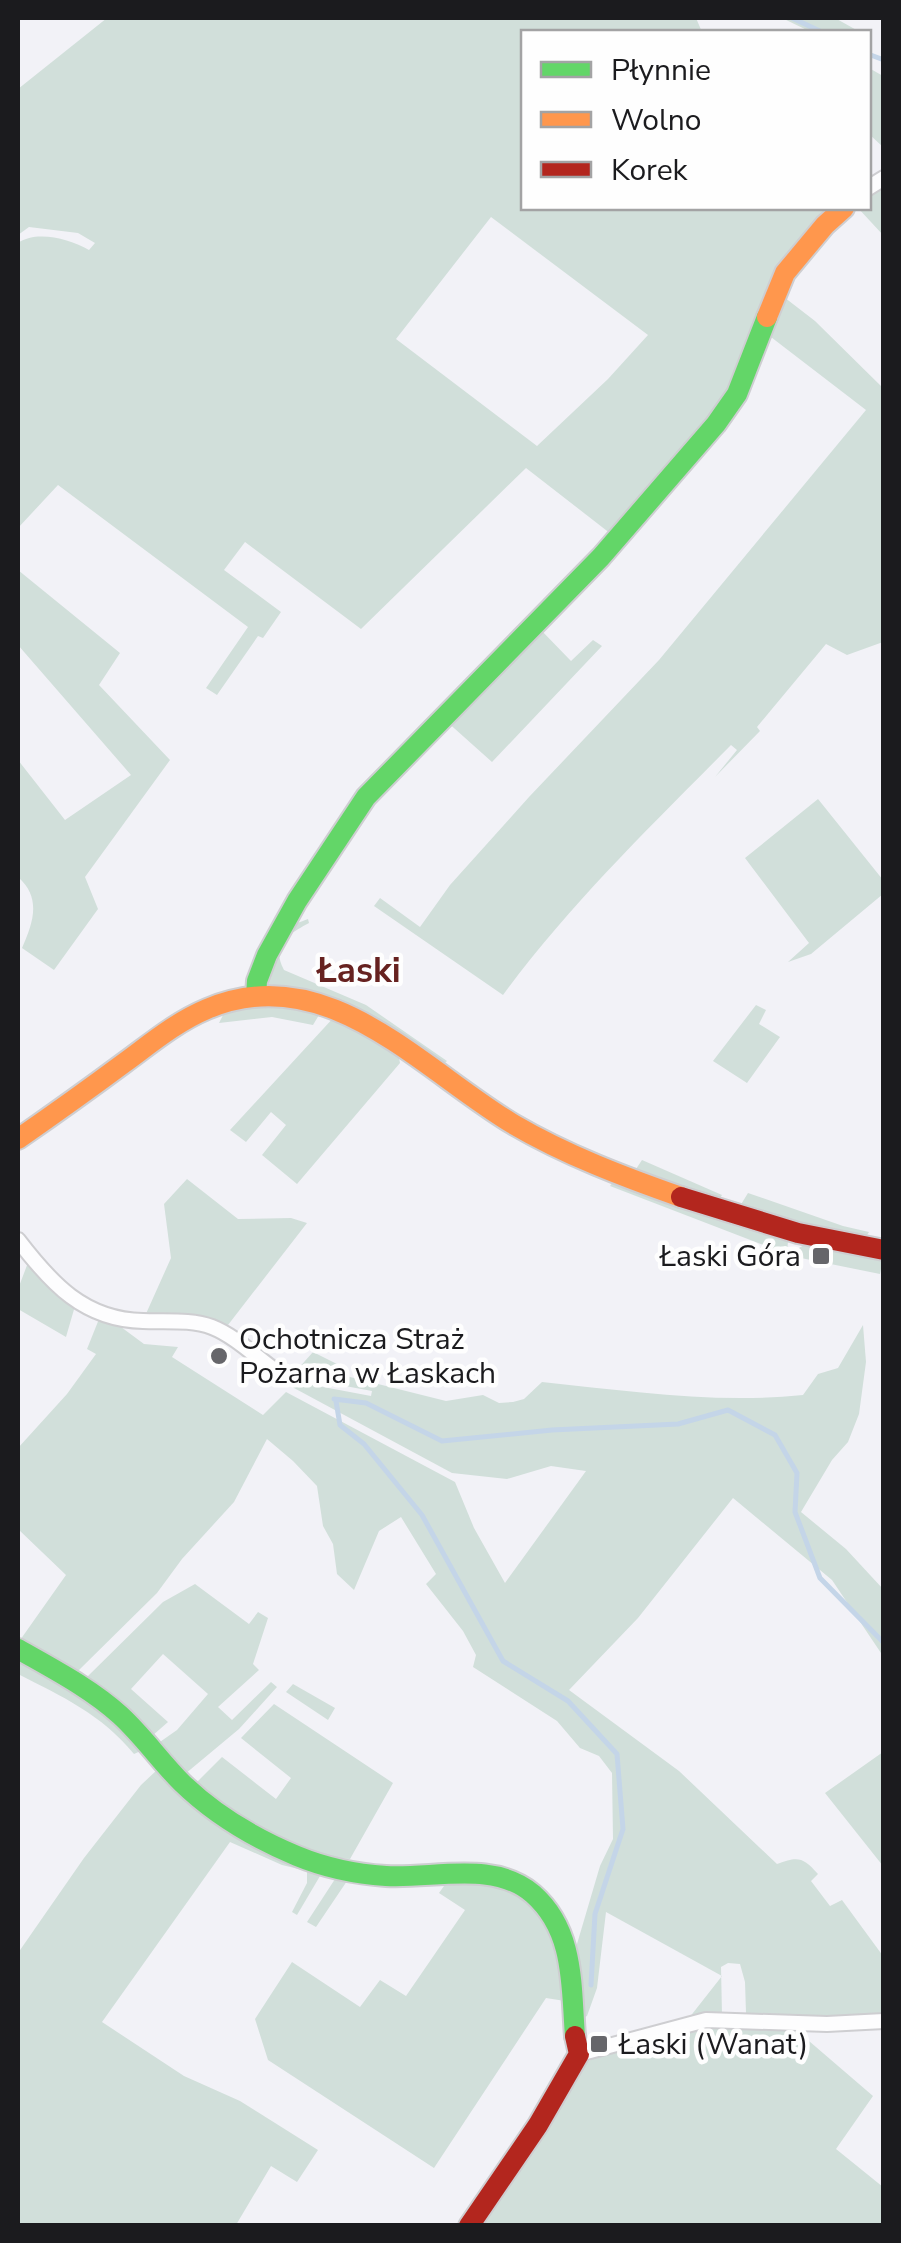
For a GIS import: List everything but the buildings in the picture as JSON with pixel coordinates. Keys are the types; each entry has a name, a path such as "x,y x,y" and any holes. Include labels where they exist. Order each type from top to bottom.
{"street":[{"path":"256,996 257,980 290,915 366,797 600,557 716,424 737,394 785,273 842,210"},
{"path":"18,1139 182,1022 219,1004 256,996 329,1005 356,1017 501,1116 546,1142 705,1206 799,1235 884,1250"},
{"path":"18,1240 60,1290 84,1307 130,1321 187,1322 212,1327 276,1371"},
{"path":"18,1649 83,1686 116,1712 184,1785 224,1816 282,1848 331,1868 374,1875 427,1877 490,1872 524,1886 550,1913 564,1943 572,1977 574,2042 579,2054"},
{"path":"469,2226 538,2125 579,2054 706,2020 827,2024 884,2021"}],"shaded area":[{"path":"107,18 696,18 701,30 521,30 521,210 831,210 731,394 611,534 526,468 361,629 245,542 224,570 281,612 263,638 258,636 217,695 206,688 248,627 58,485 18,528 18,243 34,237 53,238 89,250 95,243 78,233 29,227 18,235 18,89","holes":["491,217 648,335 537,446 396,339"]},
{"path":"782,18 835,18 856,30 807,30"},
{"path":"871,69 883,76 883,147 871,136"},
{"path":"883,183 883,235 860,210 871,210 871,192"},
{"path":"780,294 815,321 883,388 883,642 847,655 826,644 757,727 760,731 715,777 737,750 731,745 641,836 583,897 503,995 374,906 380,898 420,927 450,885 659,660 866,410 767,334"},
{"path":"18,570 120,653 99,685 170,760 85,877 98,909 54,970 22,948 33,902 18,877 18,760 65,820 131,775 18,645"},
{"path":"539,628 571,661 593,640 602,646 492,762 445,720"},
{"path":"818,799 883,880 883,894 811,954 788,962 809,943 745,858"},
{"path":"308,919 309,923 280,947 284,970 366,1005 445,1063 356,1008 325,996 269,984 268,964 278,942 288,928"},
{"path":"275,1004 317,1011 319,1015 313,1025 272,1017 219,1023 225,1011"},
{"path":"756,1005 766,1010 759,1024 780,1037 747,1083 713,1061"},
{"path":"335,1016 398,1053 400,1063 297,1184 262,1155 286,1125 271,1112 246,1142 230,1130"},
{"path":"642,1160 722,1195 718,1201 639,1172 636,1169"},
{"path":"187,1179 238,1219 291,1218 307,1223 228,1325 207,1319 145,1316 171,1258 164,1204"},
{"path":"613,1182 782,1238 788,1241 787,1254 610,1186"},
{"path":"748,1193 869,1232 864,1240 742,1210 740,1206"},
{"path":"804,1245 883,1259 880,1274 796,1257"},
{"path":"29,1260 75,1306 66,1337 18,1309 18,1289"},
{"path":"99,1319 121,1327 144,1344 178,1347 172,1357 263,1415 286,1392 455,1482 474,1528 505,1583 586,1471 551,1466 507,1479 452,1473 294,1388 286,1380 371,1396 372,1391 318,1381 296,1371 313,1352 349,1370 346,1376 446,1401 483,1395 499,1403 513,1402 524,1399 542,1382 672,1395 770,1397 803,1395 818,1374 838,1368 863,1325 866,1362 859,1414 848,1442 832,1460 801,1512 846,1549 883,1589 883,1656 832,1580 733,1498 638,1618 569,1690 679,1771 777,1864 800,1860 813,1868 818,1874 811,1881 830,1906 842,1900 883,1956 883,2015 832,2018 746,2013 740,1964 721,1967 721,1976 606,1912 597,1988 587,2016 579,2020 577,1944 600,1866 613,1839 612,1773 599,1756 580,1748 557,1721 473,1667 476,1655 463,1631 426,1584 436,1574 401,1517 379,1531 354,1590 337,1574 333,1544 323,1526 317,1486 267,1439 234,1502 157,1593 79,1670 73,1673 18,1643 66,1575 18,1529 18,1448 67,1394 96,1354 87,1349"},
{"path":"195,1584 249,1624 258,1612 268,1618 253,1664 259,1670 218,1707 232,1720 271,1682 277,1687 239,1729 185,1774 157,1744 177,1730 208,1694 163,1654 131,1689 168,1722 152,1736 86,1678 163,1602"},
{"path":"18,1655 86,1694 145,1749 134,1754 95,1717 18,1674"},
{"path":"293,1684 335,1708 328,1720 286,1692"},
{"path":"274,1704 393,1783 350,1859 318,1857 217,1805 196,1783 222,1757 276,1799 291,1778 241,1738"},
{"path":"883,1752 883,1866 825,1793"},
{"path":"158,1769 321,1866 320,1876 297,1915 292,1912 307,1883 307,1871 282,1865 230,1842 102,2022 184,2076 240,2101 318,2150 297,2182 271,2166 236,2225 18,2225 18,1953 84,1858"},
{"path":"337,1876 347,1881 316,1927 307,1922"},
{"path":"496,1878 544,1914 563,1963 565,2001 546,1998 434,2168 268,2060 255,2019 292,1962 360,2007 380,1980 406,1996 465,1910 439,1893 444,1886"},
{"path":"721,1977 722,2015 689,2018"},
{"path":"714,2024 799,2026 809,2041 873,2096 836,2149 883,2187 883,2225 475,2226 582,2065 601,2054"}],"waterway":[{"path":"792,18 818,30"},
{"path":"871,55 884,60"},
{"path":"334,1399 366,1403 442,1441 552,1430 678,1424 728,1410 775,1435 797,1473 795,1512 820,1578 884,1643"},
{"path":"336,1401 340,1425 364,1444 422,1515 503,1661 568,1701 617,1754 623,1829 595,1914 591,1985"}],"traffic: fast":[{"path":"256,996 267,955 297,901 366,797 601,557 716,424 737,394 767,317"},
{"path":"18,1649 108,1705 194,1794 236,1825 282,1849 319,1864 363,1874 462,1873 500,1877 533,1894 547,1909 564,1942 575,2036"}],"traffic: slow":[{"path":"767,317 785,273 842,210"},
{"path":"18,1139 196,1014 251,997 292,998 332,1008 370,1027 533,1135 596,1165 681,1197"}],"traffic: jam":[{"path":"681,1197 798,1233 884,1250"},
{"path":"469,2226 538,2125 579,2054 575,2036"}],"place":[{"name":"Łaski Góra","path":"821,1256"},
{"name":"Ochotnicza Straż Pożarna w Łaskach","path":"219,1356"},
{"name":"Łaski (Wanat)","path":"599,2044"}],"district":[{"name":"Łaski","path":"359,970"}]}
